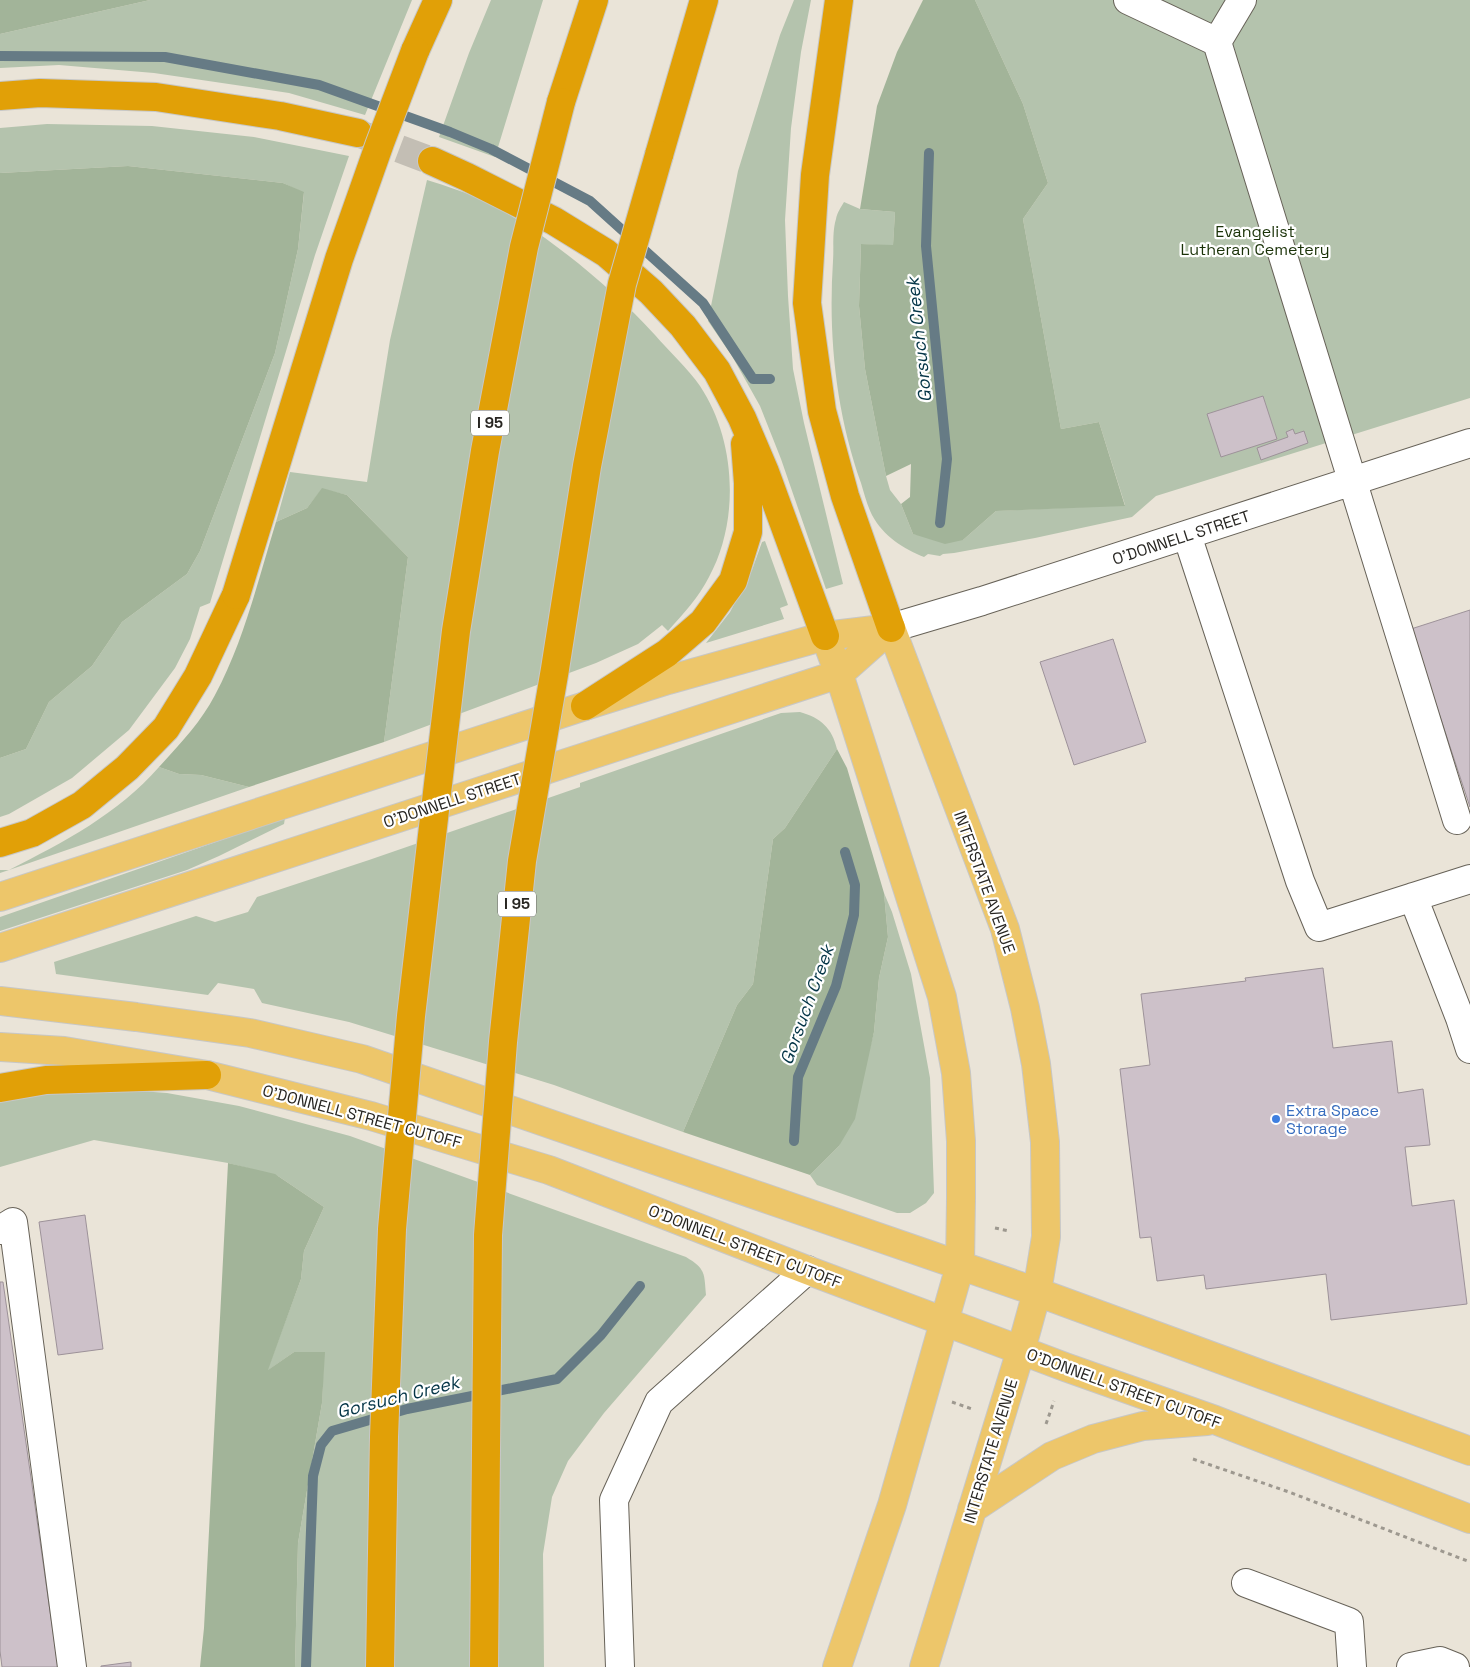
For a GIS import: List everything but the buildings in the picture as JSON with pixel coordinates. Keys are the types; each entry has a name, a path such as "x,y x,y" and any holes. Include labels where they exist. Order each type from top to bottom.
{"highway":[{"path":"0,843 32,833 82,804 126,768 166,728 198,676 236,594 339,259 415,51 438,0"},
{"name":"I 95","path":"380,1667 385,1428 392,1229 411,1016 456,631 485,451 524,247 561,102 594,0"},
{"name":"I 95","path":"484,1667 488,1235 503,1042 522,861 587,466 622,284 704,0"},
{"path":"839,0 815,174 807,303 822,411 845,496 891,628"},
{"path":"0,96 40,93 156,97 280,116 358,133"},
{"path":"432,161 554,221 606,253 651,292 684,326 717,371 742,418 765,472 825,636"},
{"path":"584,706 667,654 703,622 733,580 748,532 748,483 742,418"},
{"path":"0,1088 46,1080 207,1076"}],"main road":[{"name":"O'DONNELL STREET","path":"0,897 668,680 825,636 891,628"},
{"name":"O'DONNELL STREET","path":"0,948 839,674 891,628"},
{"name":"INTERSTATE AVENUE","path":"891,628 1005,929 1025,1008 1036,1064 1045,1142 1046,1238 1037,1292 924,1667"},
{"path":"825,636 839,674 942,997 956,1073 961,1141 960,1266 892,1505 837,1667"},
{"path":"0,1001 250,1033 362,1060 1037,1292 1470,1451"},
{"name":"O'DONNELL STREET CUTOFF","path":"0,1047 64,1051 207,1076 371,1116 549,1170 945,1322 1215,1420 1470,1519"},
{"path":"972,1509 1052,1456 1093,1440 1143,1426 1215,1420"}],"street":[{"path":"1128,0 1217,42 1457,820"},
{"path":"1217,42 1242,0"},
{"name":"O'DONNELL STREET","path":"891,628 982,601 1470,443"},
{"path":"1186,535 1300,881 1319,927 1470,879"},
{"path":"1413,897 1460,1018 1470,1049"},
{"path":"0,1230 13,1222 72,1667"},
{"path":"620,1667 614,1500 659,1402 807,1270"},
{"path":"1246,1583 1348,1622 1352,1667"},
{"path":"1411,1667 1440,1661 1455,1667"}],"path":[{"path":"995,1228 1010,1232"},
{"path":"949,1401 975,1411"},
{"path":"1043,1431 1054,1402"},
{"path":"1193,1460 1290,1492 1470,1562"}],"green space":[{"path":"0,0 150,0 0,34"},
{"path":"150,0 412,0 365,115 289,93 154,73 59,65 0,68 0,34"},
{"path":"491,0 543,0 495,157 439,137 469,53"},
{"path":"794,0 811,0 801,52 791,128 785,220 788,296 793,369 804,423 843,584 826,589 781,459 760,406 732,356 708,321 738,171 780,35"},
{"path":"923,0 975,0 1023,104 1048,183 1023,219 1061,429 1099,422 1125,506 996,511 963,540 945,544 913,534 901,504 910,497 911,464 886,476 865,369 859,306 861,244 893,245 895,212 860,209 877,106 897,52"},
{"name":"Evangelist Lutheran Cemetery","path":"975,0 1470,0 1470,398 1156,496 1132,517 940,556 928,554 924,557 895,541 882,529 872,515 852,456 840,401 833,345 832,289 834,229 837,215 844,202 860,209 895,212 893,246 861,244 859,306 865,369 886,476 890,490 901,504 913,534 963,540 996,511 1125,505 1099,422 1061,429 1023,219 1048,183 1023,104"},
{"path":"47,124 152,126 254,137 349,156 315,255 210,603 200,607 190,639 175,668 129,730 72,778 9,814 0,817 0,758 26,749 49,702 92,666 122,622 187,574 200,551 275,353 298,249 304,193 283,183 128,166 0,173 0,128"},
{"path":"128,166 283,183 304,192 298,249 275,353 200,551 187,574 122,622 92,666 49,702 26,749 0,758 0,173"},
{"path":"427,180 484,201 538,233 603,284 630,309 685,367 700,386 712,407 721,431 727,455 730,480 729,506 726,531 719,555 709,577 696,598 668,631 662,625 638,644 596,663 384,742 408,557 347,495 322,489 307,508 276,522 290,472 367,482 390,340"},
{"path":"322,488 347,495 408,557 384,742 249,787 201,775 179,774 159,767 190,732 215,695 234,653 250,610 276,522 307,508"},
{"path":"765,541 788,605 780,608 784,619 706,643 730,612 752,570 762,542"},
{"path":"800,712 814,717 829,730 837,749 785,828 773,839 753,984 737,1005 683,1132 554,1085 349,1022 262,1003 254,989 218,983 208,995 56,974 54,962 196,916 215,922 248,912 257,897 580,787 580,783 781,713"},
{"path":"837,749 847,768 884,893 888,937 879,978 874,1032 855,1119 839,1146 810,1175 683,1132 737,1005 753,984 773,839 785,828"},
{"path":"159,767 179,774 201,775 249,787 9,870 50,849 108,813 143,784"},
{"path":"285,818 284,824 187,870 0,931 0,917"},
{"path":"884,893 892,912 911,974 930,1078 934,1193 926,1203 910,1213 897,1213 817,1185 810,1175 839,1146 866,1063 874,1032 879,978 888,937"},
{"path":"99,1088 167,1093 239,1106 350,1136 686,1257 701,1268 706,1295 604,1413 568,1461 552,1497 543,1554 544,1667 295,1667 298,1543 322,1403 324,1352 294,1352 267,1371 301,1279 304,1251 324,1207 278,1176 228,1163 94,1140 0,1167 0,1095"},
{"path":"228,1163 275,1174 324,1207 304,1251 301,1279 268,1370 294,1352 325,1352 322,1403 298,1543 295,1667 200,1667 204,1628"}],"waterway":[{"path":"0,56 165,57 319,85 450,132 491,149 590,201 703,303 753,379 770,379"},
{"name":"Gorsuch Creek","path":"929,153 926,246 947,459 940,523"},
{"name":"Gorsuch Creek","path":"794,1141 798,1077 836,986 854,915 855,885 845,852"},
{"name":"Gorsuch Creek","path":"306,1667 313,1476 321,1445 332,1431 407,1409 557,1379 601,1335 640,1286"}],"tunnel":[{"path":"360,134 432,161"}],"place":[{"name":"Extra Space Storage","path":"1276,1119"}]}
